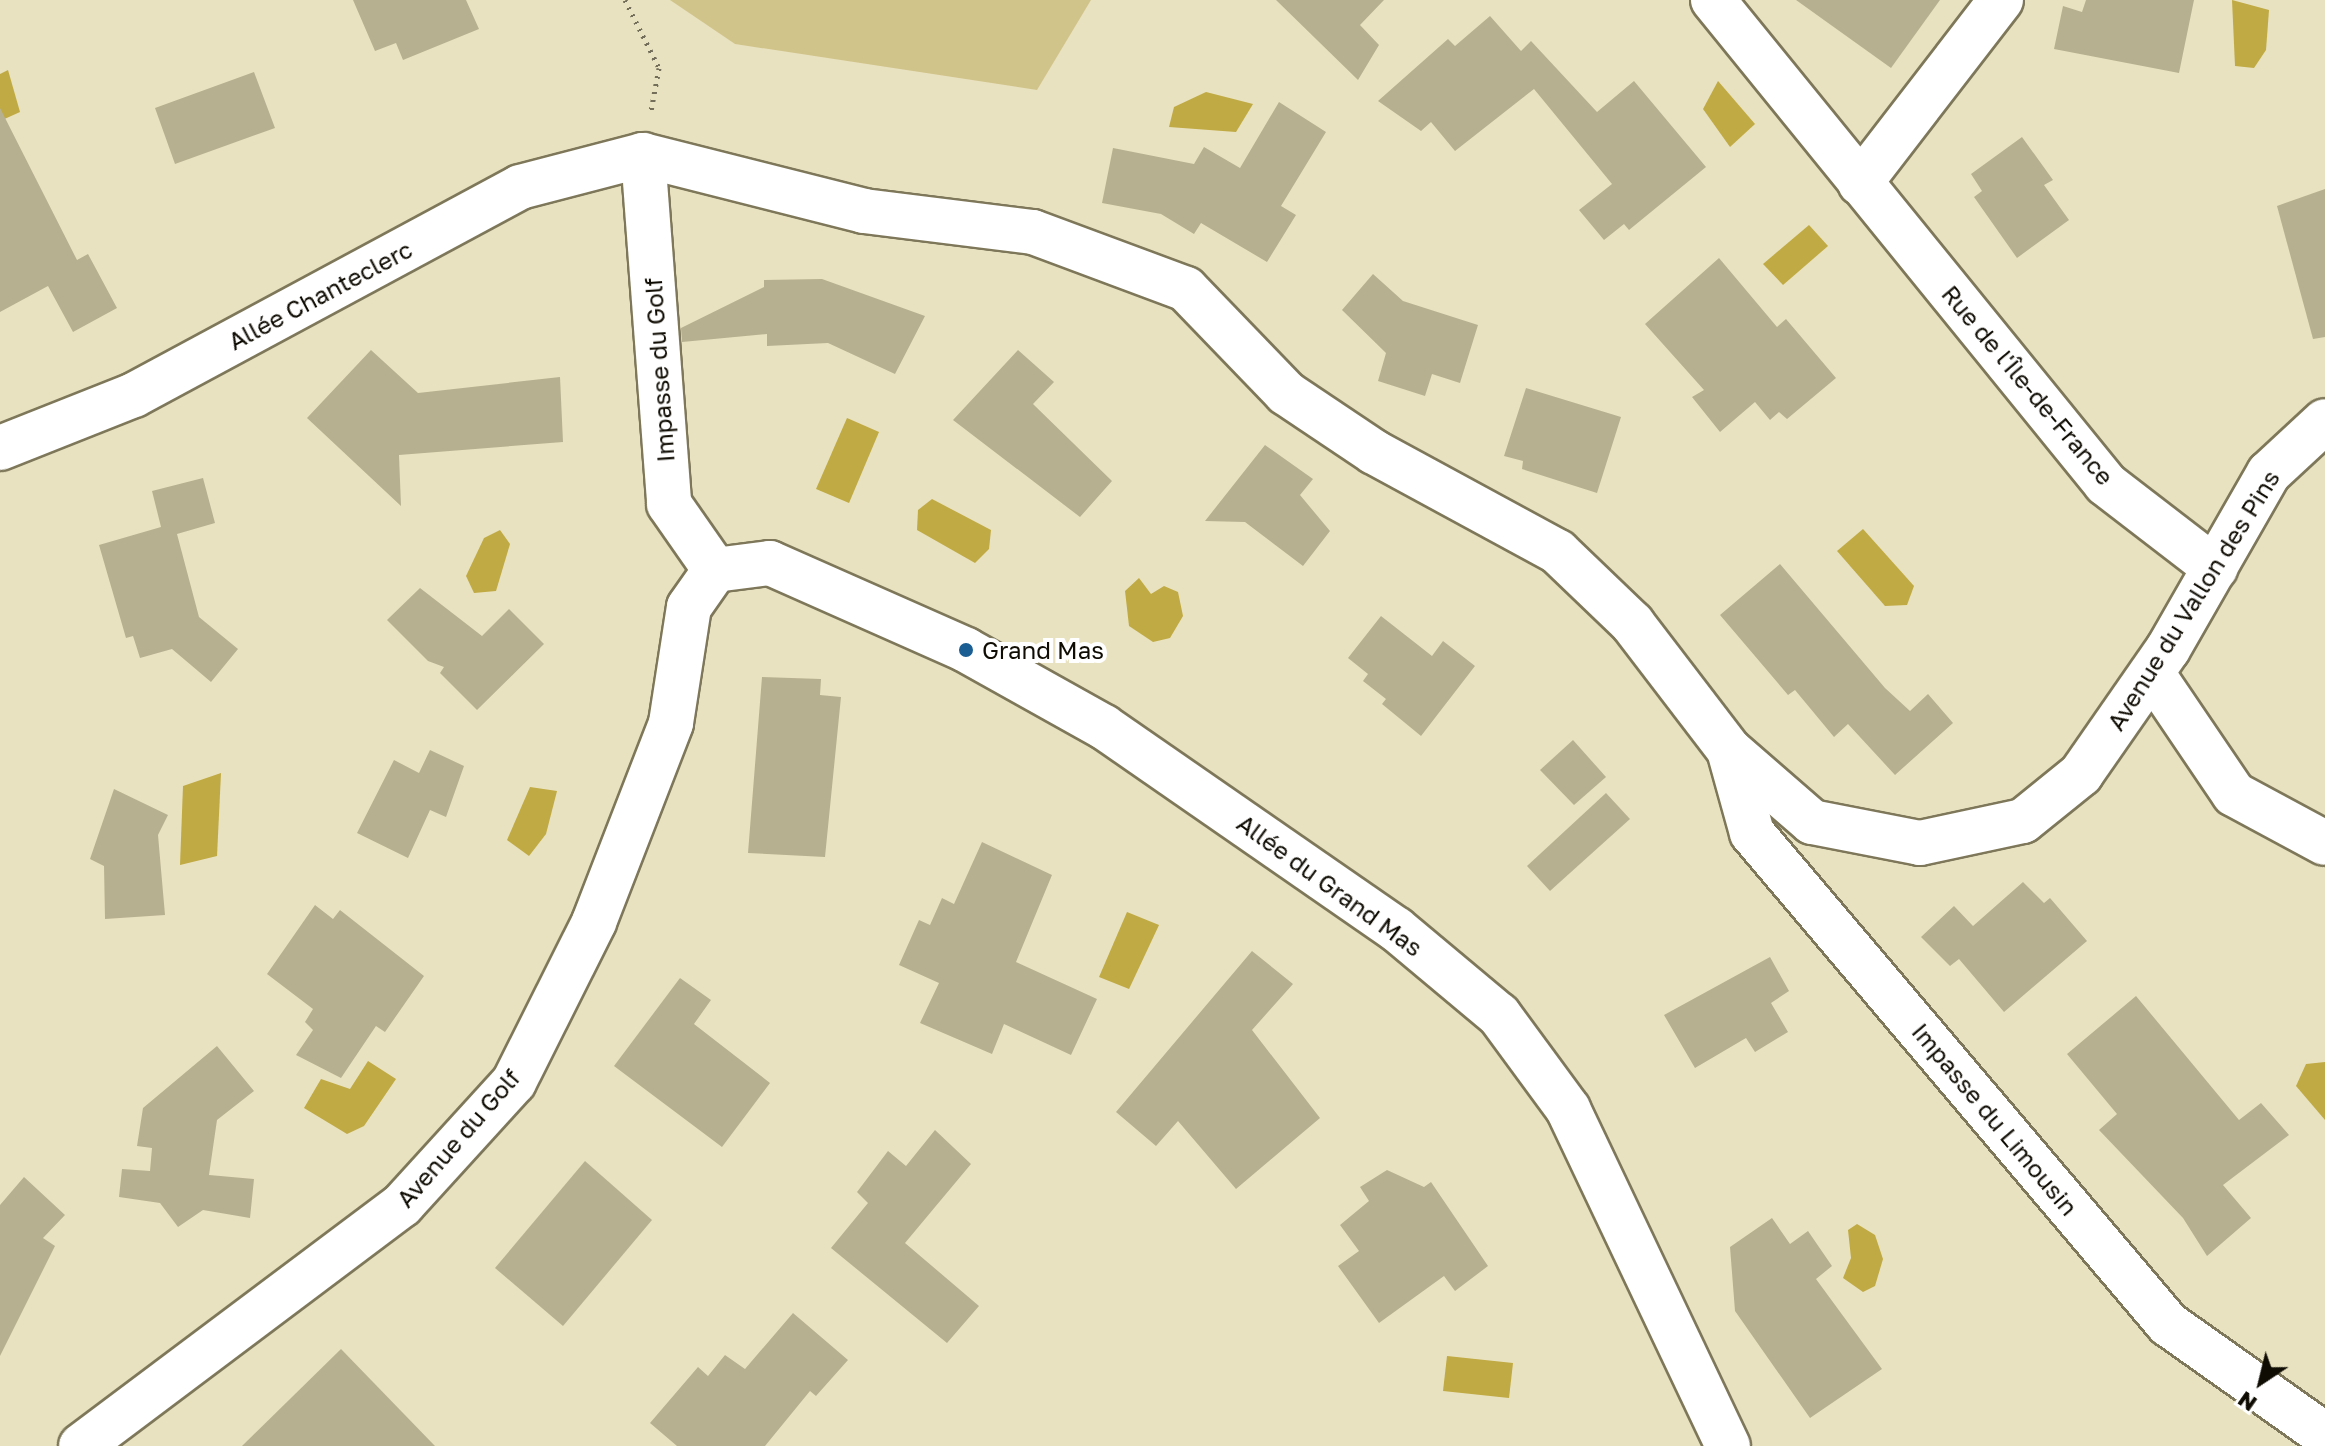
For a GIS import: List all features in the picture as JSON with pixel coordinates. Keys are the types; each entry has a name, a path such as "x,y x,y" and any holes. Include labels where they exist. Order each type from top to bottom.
{"street":[{"name":"Rue de l'Île-de-France","path":"1713,0 2106,484 2215,568"},
{"path":"1860,183 2001,0"},
{"name":"Allée Chanteclerc","path":"0,448 134,395 520,187 643,155"},
{"name":"Impasse du Golf","path":"643,155 669,504 715,570"},
{"path":"643,155 864,211 1033,232 1186,289 1286,393 1374,452 1558,552 1632,623 1729,750"},
{"name":"Avenue du Vallon des Pins","path":"1729,750 1812,822 1920,843 2023,821 2081,774 2152,673 2269,473 2325,421"},
{"name":"Allée du Grand Mas","path":"715,570 770,563 966,650 1104,727 1396,929 1499,1015 1568,1109 1728,1446"},
{"name":"Avenue du Golf","path":"93,1442 402,1205 514,1082 594,922 671,723 689,607 715,570"},
{"path":"2152,673 2234,794 2315,844 2325,843"},
{"name":"Impasse du Limousin","path":"1729,750 1752,833 2168,1324 2325,1435"}],"path":[{"path":"625,0 659,68 643,155"}],"shaded area":[{"path":"670,0 1091,0 1037,90 735,44"},
{"path":"2232,0 2269,10 2266,50 2254,68 2235,66"},
{"path":"8,70 20,112 0,121 0,74"},
{"path":"1718,81 1755,124 1730,147 1703,109"},
{"path":"1206,92 1253,104 1236,132 1169,127 1174,107"},
{"path":"1809,225 1828,246 1783,285 1763,264"},
{"path":"847,418 879,432 849,503 816,489"},
{"path":"932,499 991,530 989,549 975,563 917,530 918,510"},
{"path":"1863,529 1914,586 1907,605 1885,606 1837,551"},
{"path":"500,530 510,544 496,591 474,593 466,576 484,538"},
{"path":"1139,578 1151,594 1164,586 1178,592 1183,616 1170,638 1153,642 1129,626 1125,591"},
{"path":"221,773 217,856 180,865 183,786"},
{"path":"530,787 557,791 546,834 529,856 507,840"},
{"path":"1127,912 1159,925 1129,989 1099,977"},
{"path":"368,1061 396,1079 364,1126 347,1134 304,1108 321,1079 350,1089"},
{"path":"2325,1062 2325,1120 2296,1086 2306,1064"},
{"path":"1857,1224 1875,1235 1883,1259 1875,1286 1863,1292 1843,1278 1851,1258 1848,1230"},
{"path":"1447,1356 1513,1363 1509,1398 1443,1391"}],"building":[{"path":"353,0 466,0 479,29 403,60 396,43 375,51"},
{"path":"1276,0 1384,0 1360,25 1379,45 1358,80"},
{"path":"1796,0 1940,0 1891,68"},
{"path":"2086,0 2194,0 2179,73 2054,49 2063,6 2082,12"},
{"path":"1490,16 1521,51 1531,41 1597,112 1634,81 1706,167 1629,230 1624,224 1604,240 1579,210 1612,184 1534,89 1455,151 1431,122 1421,131 1378,101 1448,39 1455,46"},
{"path":"254,72 275,128 175,164 155,108"},
{"path":"1279,102 1326,132 1281,206 1296,215 1267,262 1201,223 1194,234 1161,214 1102,203 1113,148 1194,164 1204,147 1240,168"},
{"path":"0,108 77,260 88,254 117,308 73,332 48,286 0,312"},
{"path":"2022,137 2053,180 2044,185 2069,220 2017,258 1974,197 1982,191 1971,174"},
{"path":"2325,189 2325,337 2313,339 2277,206"},
{"path":"1719,258 1777,327 1786,319 1836,378 1787,419 1779,412 1770,420 1755,402 1720,432 1692,397 1704,390 1645,324"},
{"path":"1373,274 1403,301 1478,325 1460,383 1432,374 1425,396 1378,381 1386,353 1342,310"},
{"path":"822,279 925,316 895,374 828,343 767,346 767,334 682,342 681,328 764,287 764,280"},
{"path":"371,350 418,393 560,377 563,442 399,455 401,506 307,418"},
{"path":"1018,350 1054,382 1033,404 1112,481 1080,517 953,420"},
{"path":"1526,388 1621,417 1597,493 1522,469 1523,461 1504,456"},
{"path":"1265,445 1313,479 1300,495 1330,531 1303,566 1245,522 1205,521"},
{"path":"203,478 215,523 177,534 199,617 238,649 211,682 172,649 140,658 133,636 126,638 99,545 161,527 152,491"},
{"path":"1780,564 1885,688 1910,711 1928,694 1953,723 1895,775 1848,724 1834,737 1795,690 1788,695 1720,615"},
{"path":"420,588 482,636 509,609 544,644 477,710 440,673 444,667 428,661 387,620"},
{"path":"1381,616 1432,656 1443,641 1475,666 1421,736 1382,704 1386,699 1363,681 1368,674 1348,658"},
{"path":"762,677 821,679 820,695 841,697 825,857 748,853"},
{"path":"1573,740 1606,777 1574,805 1540,770"},
{"path":"430,750 464,766 446,817 430,810 408,858 357,833 394,760 419,773"},
{"path":"114,789 168,815 158,835 165,915 105,919 104,866 90,859"},
{"path":"1606,793 1630,819 1550,891 1527,866"},
{"path":"982,842 1052,875 1016,962 1097,999 1071,1055 1004,1024 992,1054 920,1023 939,983 899,965 919,920 930,925 942,898 954,904"},
{"path":"2023,882 2044,903 2050,898 2087,941 2004,1012 1959,959 1950,966 1921,937 1954,906 1973,926"},
{"path":"315,905 333,919 340,910 424,976 385,1032 376,1026 341,1078 296,1055 313,1030 305,1022 313,1009 267,974"},
{"path":"1252,951 1293,984 1252,1030 1320,1118 1236,1189 1178,1121 1156,1146 1116,1112"},
{"path":"1770,957 1789,991 1771,1003 1788,1032 1755,1052 1746,1038 1695,1068 1664,1015"},
{"path":"680,978 711,1000 694,1024 770,1083 722,1147 614,1066"},
{"path":"2136,996 2239,1120 2261,1103 2289,1135 2223,1185 2251,1218 2207,1256 2183,1218 2099,1130 2117,1114 2067,1054"},
{"path":"217,1046 254,1091 217,1120 209,1175 254,1179 250,1218 203,1210 178,1227 160,1203 119,1197 122,1169 150,1171 152,1148 137,1146 143,1108"},
{"path":"935,1130 971,1164 905,1243 979,1306 947,1343 831,1248 868,1203 857,1192 888,1151 906,1166"},
{"path":"585,1161 652,1220 563,1326 495,1268"},
{"path":"1387,1170 1424,1187 1431,1182 1488,1266 1455,1291 1444,1276 1379,1323 1338,1266 1359,1251 1340,1225 1369,1201 1360,1187"},
{"path":"24,1177 65,1215 43,1238 55,1246 0,1356 0,1205"},
{"path":"1772,1218 1790,1244 1808,1231 1832,1266 1816,1279 1882,1369 1810,1418 1735,1311 1730,1247"},
{"path":"793,1313 848,1360 816,1396 810,1391 765,1446 677,1446 650,1423 698,1367 708,1376 725,1355 745,1369"},
{"path":"341,1349 435,1446 242,1446"}],"place":[{"name":"Grand Mas","path":"966,650"}]}
